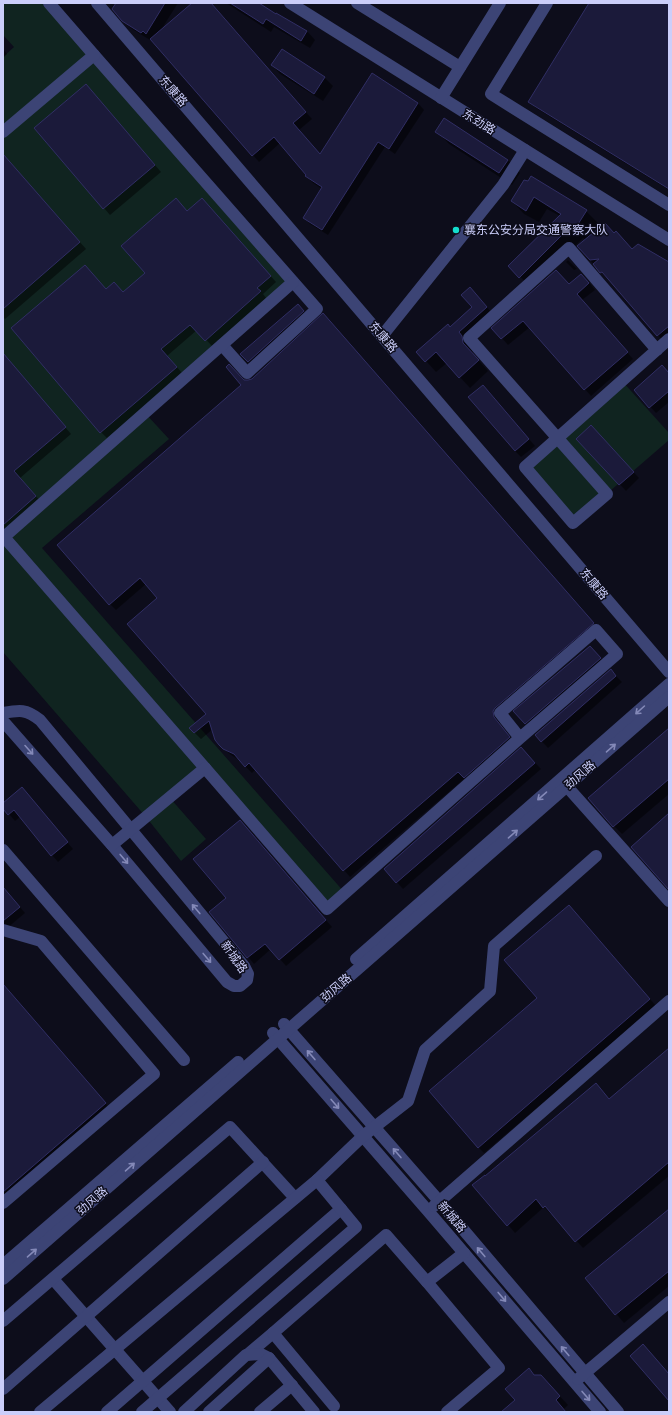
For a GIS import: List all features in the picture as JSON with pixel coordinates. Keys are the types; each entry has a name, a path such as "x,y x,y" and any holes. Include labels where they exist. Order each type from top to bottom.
{"street":[{"path":"49,3 317,309 247,373 222,344"},
{"name":"东康路","path":"97,3 669,672"},
{"name":"东劲路","path":"290,3 669,240"},
{"path":"357,3 460,67"},
{"path":"441,98 500,3"},
{"path":"547,3 491,94 669,205"},
{"path":"3,132 94,55"},
{"path":"382,336 503,185 525,150"},
{"path":"657,350 569,248 469,338 557,438 607,494 573,523 525,466 557,438 657,350 669,339"},
{"path":"293,282 3,537 328,909 520,738 618,654 596,630 500,713 520,738"},
{"name":"劲风路","path":"564,783 669,684"},
{"name":"劲风路","path":"3,1265 286,1026 564,783 669,697"},
{"name":"新城路","path":"3,713 21,710 32,714 40,720 244,966 248,974 247,980 240,986 234,986 227,982 112,845 3,721"},
{"path":"112,845 205,768"},
{"path":"564,783 669,901"},
{"path":"3,850 184,1060"},
{"path":"40,1412 317,1180 363,1136 408,1101 425,1050 490,991 494,946 596,856"},
{"path":"3,930 41,942 154,1074 3,1204"},
{"path":"428,1211 669,1001"},
{"name":"新城路","path":"286,1026 439,1201 618,1412"},
{"name":"劲风路","path":"3,1279 275,1035"},
{"name":"新城路","path":"275,1035 600,1412"},
{"path":"3,1321 230,1127 295,1198"},
{"path":"3,1389 263,1162"},
{"path":"142,1412 356,1227 317,1180"},
{"path":"107,1412 340,1208"},
{"path":"184,1412 246,1355 386,1235 500,1368 447,1412"},
{"path":"427,1282 464,1253"},
{"path":"53,1278 170,1412"},
{"path":"574,1382 667,1307"},
{"path":"273,1333 334,1410"},
{"path":"246,1355 261,1354 269,1358 314,1412"},
{"path":"208,1412 269,1358"},
{"path":"260,1412 292,1385"}],"green space":[{"path":"3,3 49,3 293,282 145,413 169,439 42,548 345,893 327,909 205,768 170,798 206,839 181,861 146,817 3,652 3,57 14,47 3,35"},
{"path":"622,381 669,433 669,440 573,523 525,467"}],"building":[{"path":"116,3 165,3 146,34 143,31 141,33 122,21 112,9"},
{"path":"192,3 211,3 306,112 293,123 320,154 372,73 418,103 389,149 378,142 322,230 303,218 322,187 305,176 306,175 274,137 252,156 150,39"},
{"path":"230,3 259,3 307,31 301,41 266,19 263,24"},
{"path":"589,3 669,3 669,189 528,102"},
{"path":"282,49 325,77 314,94 271,65"},
{"path":"86,84 155,165 103,209 34,128"},
{"path":"444,118 508,160 499,173 435,132"},
{"path":"3,154 80,242 3,309"},
{"path":"531,176 587,210 575,229 570,227 519,278 508,266 561,214 534,197 526,211 511,201 524,180 528,181"},
{"path":"176,198 187,211 202,198 271,276 257,288 261,291 205,341 190,325 161,349 177,367 100,433 11,328 85,265 106,289 114,282 123,292 145,273 121,246"},
{"path":"605,223 614,233 616,231 632,249 638,244 669,262 669,326 657,336 602,272 600,273 593,264 599,259 590,260 577,246"},
{"path":"556,270 569,284 581,274 589,283 577,294 628,352 584,390 523,321 501,339 491,328"},
{"path":"470,287 487,307 459,332 462,336 463,343 479,360 459,378 436,352 425,362 416,352 448,324 450,327 472,307 461,295"},
{"path":"298,304 304,311 248,362 240,354"},
{"path":"323,313 594,623 495,708 493,711 494,717 510,737 464,778 458,772 343,871 249,763 245,767 234,754 223,749 219,745 215,740 209,721 194,733 189,728 206,714 127,624 157,598 140,578 109,605 57,545 241,385 226,367 229,364 244,380 252,379"},
{"path":"3,353 66,427 14,471 36,496 3,525"},
{"path":"662,365 669,373 669,391 649,408 634,390"},
{"path":"483,385 529,439 515,451 468,397"},
{"path":"591,425 634,472 619,485 576,439"},
{"path":"590,646 601,658 525,724 513,711"},
{"path":"611,669 616,676 541,742 535,735"},
{"path":"669,728 669,779 613,827 588,798"},
{"path":"521,747 535,763 396,883 384,869"},
{"path":"22,787 68,842 51,856 14,810 8,815 3,809 3,803"},
{"path":"669,813 669,890 631,847"},
{"path":"240,820 326,920 279,960 265,944 247,958 209,912 226,898 193,859"},
{"path":"3,887 20,907 3,921"},
{"path":"569,905 650,999 478,1148 429,1091 537,998 504,960"},
{"path":"3,984 106,1103 3,1192"},
{"path":"669,1048 669,1162 575,1242 545,1206 543,1208 536,1199 507,1226 472,1185 485,1176 596,1083 609,1099"},
{"path":"669,1209 669,1271 615,1315 585,1278"},
{"path":"643,1344 669,1374 669,1401 630,1356"},
{"path":"529,1368 534,1375 541,1375 560,1396 556,1400 566,1412 501,1412 515,1400 505,1389"}],"place":[{"name":"襄东公安分局交通警察大队","path":"456,230"}]}
